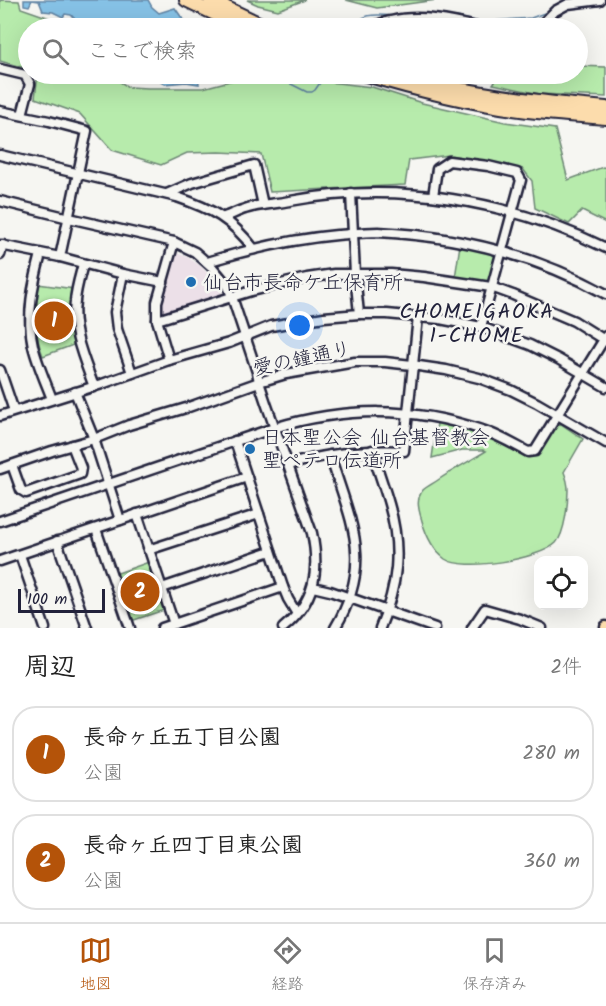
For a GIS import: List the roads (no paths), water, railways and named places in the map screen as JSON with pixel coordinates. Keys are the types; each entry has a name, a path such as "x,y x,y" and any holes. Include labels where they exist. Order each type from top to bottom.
{"highway":[{"path":"186,0 223,18"},
{"path":"210,0 248,18"},
{"path":"397,84 527,111 606,118"},
{"path":"438,84 485,94 606,108"}],"street":[{"path":"548,18 568,4 600,0"},
{"path":"0,69 18,73"},
{"path":"22,115 30,84"},
{"path":"0,111 87,131 60,257"},
{"path":"0,155 201,205 224,218 243,234 254,249"},
{"path":"432,196 437,169 449,161 488,166 517,173 521,180 481,327"},
{"path":"166,195 192,183 254,165 263,206"},
{"path":"224,218 247,208 308,197 351,193 412,193 454,199 512,212 561,228 606,248"},
{"path":"351,193 359,314"},
{"path":"0,201 174,242 195,252 228,286 315,547 316,569 313,587 297,614 283,628"},
{"path":"207,262 292,241 377,232 446,239 502,251 564,272 606,294"},
{"path":"169,360 156,320 157,302 174,242"},
{"path":"0,255 1,245 163,282"},
{"path":"41,254 31,300 30,325 33,347 52,399"},
{"path":"83,264 74,302 74,323 78,342 94,387"},
{"path":"123,274 115,312 117,329 132,373"},
{"path":"0,520 274,428 338,413 384,411 431,416 484,430 528,452 535,451 605,339 574,321 491,287 424,277 355,274 307,278 276,284 156,320"},
{"path":"0,416 245,337 270,326 324,316 359,314 440,319 481,327 530,345 606,387"},
{"path":"288,465 352,451 404,451 418,317"},
{"name":"愛の鐘通り","path":"0,469 52,450 94,440 129,425 259,382 286,374 355,362 413,365 479,378 511,390 558,414 606,443"},
{"path":"0,370 14,411"},
{"path":"75,392 94,440 120,520"},
{"path":"235,441 283,587 297,614"},
{"path":"12,465 21,490 26,493 80,474 81,468 72,445"},
{"path":"372,450 389,504 397,562 395,581 387,612 380,628"},
{"path":"330,455 353,525 357,560 350,598 335,628"},
{"path":"0,561 247,477"},
{"path":"137,514 174,624"},
{"path":"148,550 259,514"},
{"path":"96,529 130,628"},
{"path":"57,542 87,628"},
{"path":"162,588 271,551"},
{"path":"20,555 45,628"},
{"path":"162,628 283,587"},
{"path":"313,587 350,598 418,625 435,628"},
{"path":"472,628 485,609 542,628"}],"water":[{"path":"24,0 32,0 29,6 24,5"},
{"path":"32,0 148,0 159,13 175,8 182,18 74,18 65,14 63,17 53,12 43,11 39,1"}],"waterway":[{"path":"531,18 550,11"},
{"path":"363,18 377,15 397,16"},
{"path":"446,17 462,18"},
{"path":"291,84 307,92 312,92 319,84"}],"place":[{"name":"仙台市長命ケ丘保育所","path":"191,282"},
{"name":"長命ヶ丘五丁目公園","path":"54,321"},
{"name":"日本聖公会 仙台基督教会 聖ペテロ伝道所","path":"250,449"},
{"name":"長命ヶ丘四丁目東公園","path":"140,592"}],"district":[{"name":"CHOMEIGAOKA 1-CHOME","path":"477,323"}]}
